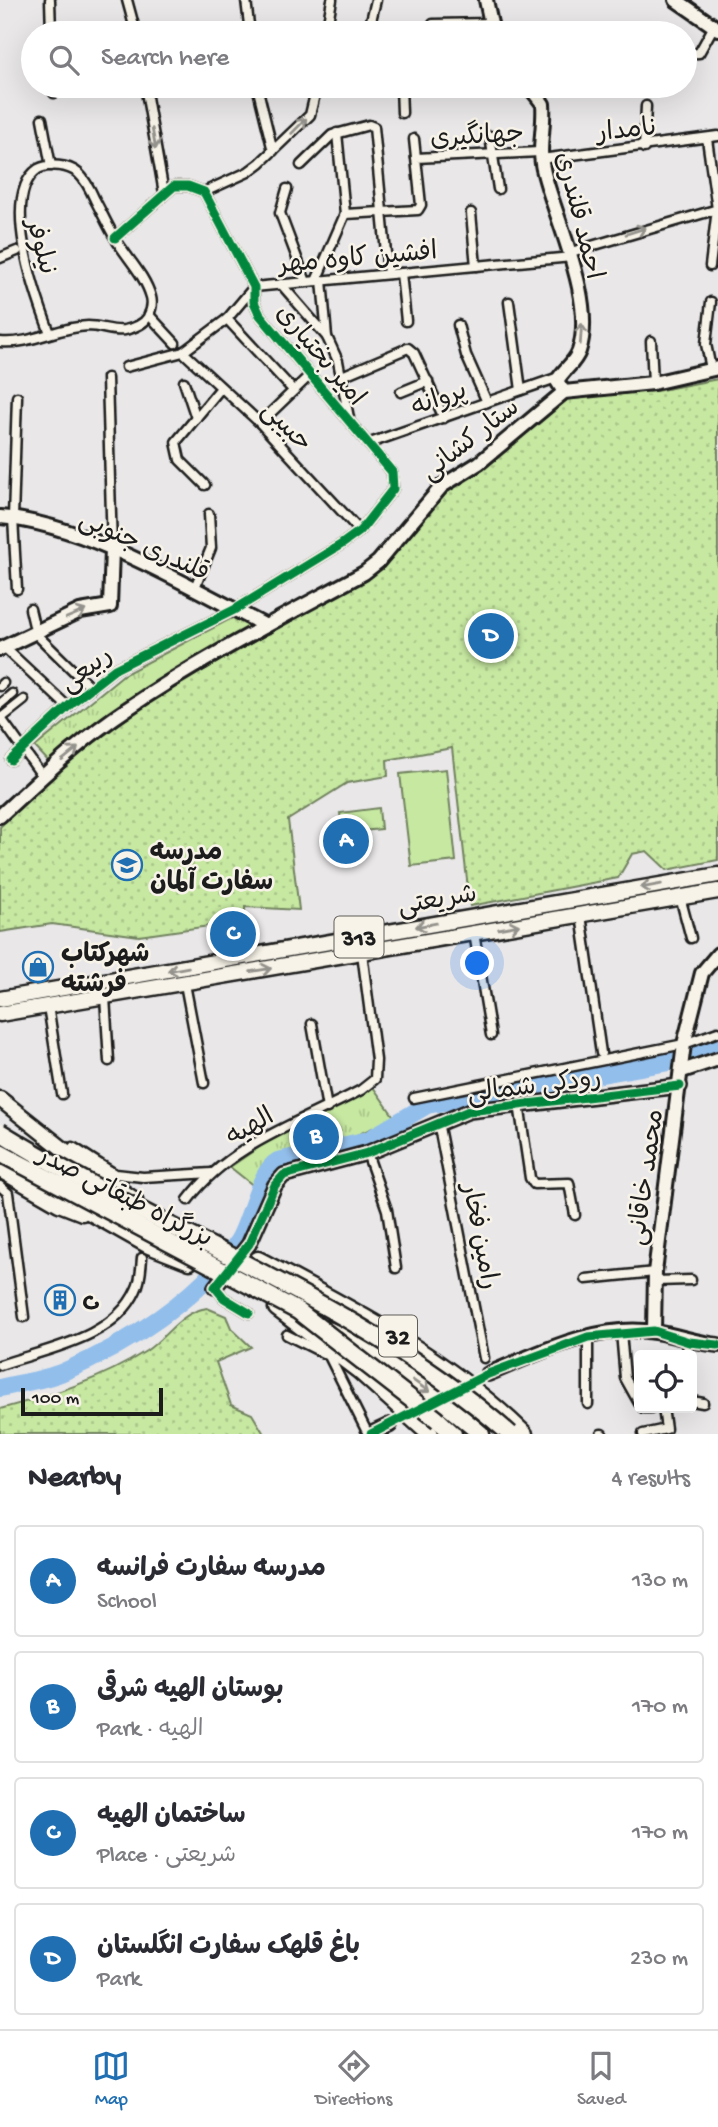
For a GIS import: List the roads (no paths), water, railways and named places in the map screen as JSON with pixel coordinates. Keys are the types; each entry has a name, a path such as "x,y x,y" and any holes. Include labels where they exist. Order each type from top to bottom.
{"highway":[{"name":"32","path":"0,1126 136,1201 371,1320 426,1353 524,1434"},
{"name":"بزرگراه طبقاتی صدر","path":"0,1132 70,1175 252,1268 387,1342 438,1376 510,1434"},
{"name":"بزرگراه طبقاتی صدر","path":"0,1153 298,1311 434,1427"},
{"name":"32","path":"0,1160 125,1231 190,1261 277,1308 361,1345 442,1401 481,1434"},
{"path":"277,1308 434,1427 453,1434"}],"main road":[{"name":"شریعتی","path":"0,999 718,875"},
{"name":"شریعتی","path":"5,1015 718,891"},
{"path":"0,1097 12,1110 136,1201"},
{"path":"0,1170 59,1204 125,1231"}],"street":[{"path":"50,0 51,21"},
{"path":"127,0 133,21"},
{"path":"246,0 249,21"},
{"path":"328,21 332,0"},
{"path":"370,21 376,0"},
{"path":"486,0 490,21"},
{"path":"677,0 716,28 697,53"},
{"path":"147,98 163,193"},
{"path":"260,98 272,151"},
{"path":"115,238 163,193 182,185 204,192 248,172 310,115 314,98"},
{"path":"401,98 402,113"},
{"name":"احمد قلندری","path":"538,98 543,104 540,155 572,254 582,334 574,362 559,377"},
{"path":"644,148 646,106"},
{"path":"0,342 26,342 50,333 88,326 127,330 143,323 149,315 152,300 147,286 115,238 86,182 78,172 65,166 51,166 42,119"},
{"path":"301,165 326,139 337,133 369,125 376,130 388,274"},
{"path":"327,337 319,281 345,214 337,133"},
{"path":"490,136 498,189"},
{"name":"نامدار","path":"540,155 644,148 718,136"},
{"path":"414,139 416,158"},
{"path":"707,139 718,209 709,267"},
{"name":"جهانگیری","path":"345,214 414,211 420,208 416,158 540,155"},
{"name":"نیلوفر","path":"50,333 17,251 12,221 17,189 32,173 51,166"},
{"path":"287,189 281,203 281,213 306,282"},
{"name":"افشین کاوه مهر","path":"204,192 254,287 572,254 718,209"},
{"path":"471,213 476,266"},
{"path":"0,258 17,251"},
{"path":"401,273 406,321"},
{"path":"281,284 327,337 338,361 349,419"},
{"path":"125,367 183,352 227,318 254,287"},
{"name":"امیر بختیاری","path":"254,287 254,302 260,316 393,472 393,489 360,531"},
{"path":"509,302 521,390"},
{"path":"559,377 557,385 564,392 653,383 715,368 706,344 711,302"},
{"path":"149,315 175,343"},
{"path":"227,318 293,390"},
{"path":"458,326 466,355 487,402"},
{"path":"651,341 653,383"},
{"path":"342,376 408,348 414,353 444,418"},
{"name":"حبیبی","path":"183,352 260,424 360,531"},
{"path":"260,424 310,375"},
{"name":"پروانه","path":"370,443 559,377"},
{"path":"68,707 2,648 80,611 110,606 112,549 107,378"},
{"path":"401,391 428,381"},
{"path":"184,382 196,418"},
{"path":"205,485 189,472 176,450 176,442 220,389"},
{"name":"ستار کشانی","path":"0,816 43,776 126,709 266,626 364,573 378,562 429,498 479,463 564,392"},
{"path":"17,397 7,517 17,589"},
{"path":"194,590 211,548 209,514"},
{"name":"قلندری جنوبی","path":"7,517 112,549 266,626"},
{"name":"ربیعی","path":"11,760 91,688 140,654 195,632 360,531"},
{"path":"30,609 36,634 91,688"},
{"path":"0,704 12,694"},
{"path":"24,700 0,718 43,776"},
{"path":"680,897 691,938"},
{"path":"580,915 601,1053"},
{"path":"474,933 491,1035"},
{"name":"الهیه","path":"188,1200 212,1173 262,1138 372,1084 377,1073 362,953"},
{"name":"محمد خاقانی","path":"654,1331 655,1277 684,1044 702,973 718,954"},
{"path":"185,984 204,1083"},
{"path":"105,997 108,1061"},
{"path":"48,1006 62,1094"},
{"path":"312,1024 327,1108"},
{"name":"رودکی شمالی","path":"414,1098 684,1044 718,1032"},
{"path":"682,1071 718,1059"},
{"name":"رودکی شمالی","path":"215,1287 249,1244 275,1185 284,1175 366,1153 469,1111 680,1086"},
{"path":"519,1104 530,1178 534,1184 569,1183 575,1215"},
{"name":"رامین فخار","path":"438,1122 484,1358"},
{"path":"73,1147 115,1174 144,1177 212,1173"},
{"path":"366,1153 387,1210 396,1268"},
{"path":"1,1186 8,1193 24,1317"},
{"path":"0,1365 84,1337 113,1320 137,1289 142,1258"},
{"path":"586,1279 655,1277 691,1280"},
{"path":"215,1287 224,1298 249,1313"},
{"path":"488,1374 588,1337 621,1332 654,1331 689,1342 718,1345"},
{"path":"621,1332 625,1378 634,1395"},
{"path":"287,1335 329,1356 369,1434 390,1425"},
{"path":"588,1337 589,1405"},
{"path":"687,1350 689,1342"},
{"path":"697,1402 704,1403"},
{"path":"643,1434 666,1429 664,1413"}],"waterway":[{"path":"0,1388 48,1377 87,1361 136,1334 182,1301 222,1262 238,1241 265,1175 278,1161 368,1140 427,1105 669,1062 718,1048"}],"tunnel":[{"path":"432,1403 488,1374"}],"place":[{"name":"باغ قلهک سفارت انگلستان","path":"491,636"},
{"name":"مدرسه سفارت فرانسه","path":"346,841"},
{"name":"مدرسه سفارت آلمان","path":"127,865"},
{"name":"ساختمان الهیه","path":"233,934"},
{"name":"شهرکتاب فرشته","path":"38,967"},
{"name":"بوستان الهیه شرقی","path":"316,1137"},
{"name":"C","path":"60,1300"}]}
